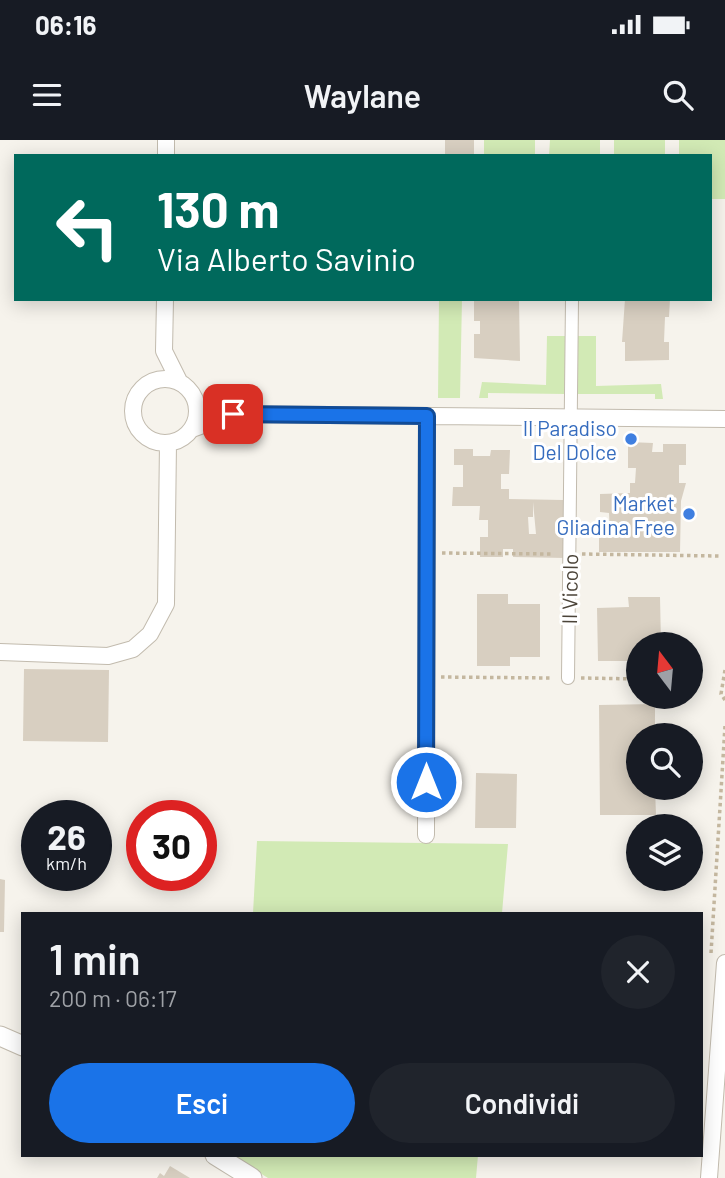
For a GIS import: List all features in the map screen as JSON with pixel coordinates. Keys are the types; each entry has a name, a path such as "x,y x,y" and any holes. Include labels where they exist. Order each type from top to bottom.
{"street":[{"path":"165,301 164,351 178,381 217,409 233,414 725,418"},
{"name":"Il Vicolo","path":"568,678 572,301"},
{"path":"164,351 134,401 135,422 148,438 168,443 179,440 192,429 233,414"},
{"path":"147,383 157,379 178,381"},
{"path":"192,429 198,416 195,395"},
{"path":"426,835 427,416"},
{"path":"0,652 107,656 134,649 150,634 166,604 168,443"},
{"path":"709,1178 718,961"},
{"path":"0,1036 21,1045"},
{"path":"218,1157 252,1178"}],"path":[{"path":"725,670 721,694 725,701"},
{"path":"425,677 626,679"},
{"path":"718,961 725,726"}],"green space":[{"path":"484,140 535,140 535,154 484,154"},
{"path":"550,140 600,140 600,154 549,154"},
{"path":"614,140 665,140 665,154 614,154"},
{"path":"679,140 725,140 725,199 712,199 712,154 679,154"},
{"path":"439,301 462,301 460,398 438,398"},
{"path":"547,336 566,336 565,394 488,393 488,398 479,398 482,382 546,385"},
{"path":"578,336 596,336 596,386 661,384 663,399 655,399 655,394 578,394"},
{"path":"257,841 508,844 502,912 253,912"},
{"path":"478,1157 476,1178 268,1178 238,1159"}],"building":[{"path":"445,140 474,140 474,154 445,154"},
{"path":"474,301 519,301 520,361 474,358 474,334 480,334 480,321 474,321"},
{"path":"625,301 670,301 669,317 665,317 664,342 669,342 669,360 625,361 625,342 622,342"},
{"path":"628,442 653,443 652,452 663,452 663,444 686,444 686,465 679,465 679,483 686,483 681,501 680,552 599,552 599,533 610,534 609,513 600,512 600,494 630,493 630,483 635,483 636,468 628,468"},
{"path":"454,449 473,449 473,456 490,456 491,450 510,450 509,474 501,474 501,489 509,489 509,499 563,500 566,558 513,557 513,549 503,549 503,557 480,557 480,537 488,537 488,520 479,520 480,506 452,506 453,487 463,487 463,465 454,465","holes":["533,502 536,534 529,534 528,517 533,517"]},
{"path":"477,594 508,594 508,604 540,604 540,657 510,657 510,666 477,666"},
{"path":"628,597 660,597 661,632 626,632 626,661 598,661 597,608 629,607"},
{"path":"24,669 109,670 108,742 23,741"},
{"path":"599,705 626,705 626,709 655,709 655,723 626,723 626,800 655,800 656,814 600,815"},
{"path":"476,773 517,774 516,828 475,828"},
{"path":"0,879 5,880 4,932 0,932"},
{"path":"170,1166 190,1178 157,1178 160,1173 164,1176"}],"place":[{"name":"Il Paradiso Del Dolce","path":"631,439"},
{"name":"Market Gliadina Free","path":"689,514"}],"route":[{"path":"233,414 427,416 426,782"}]}
